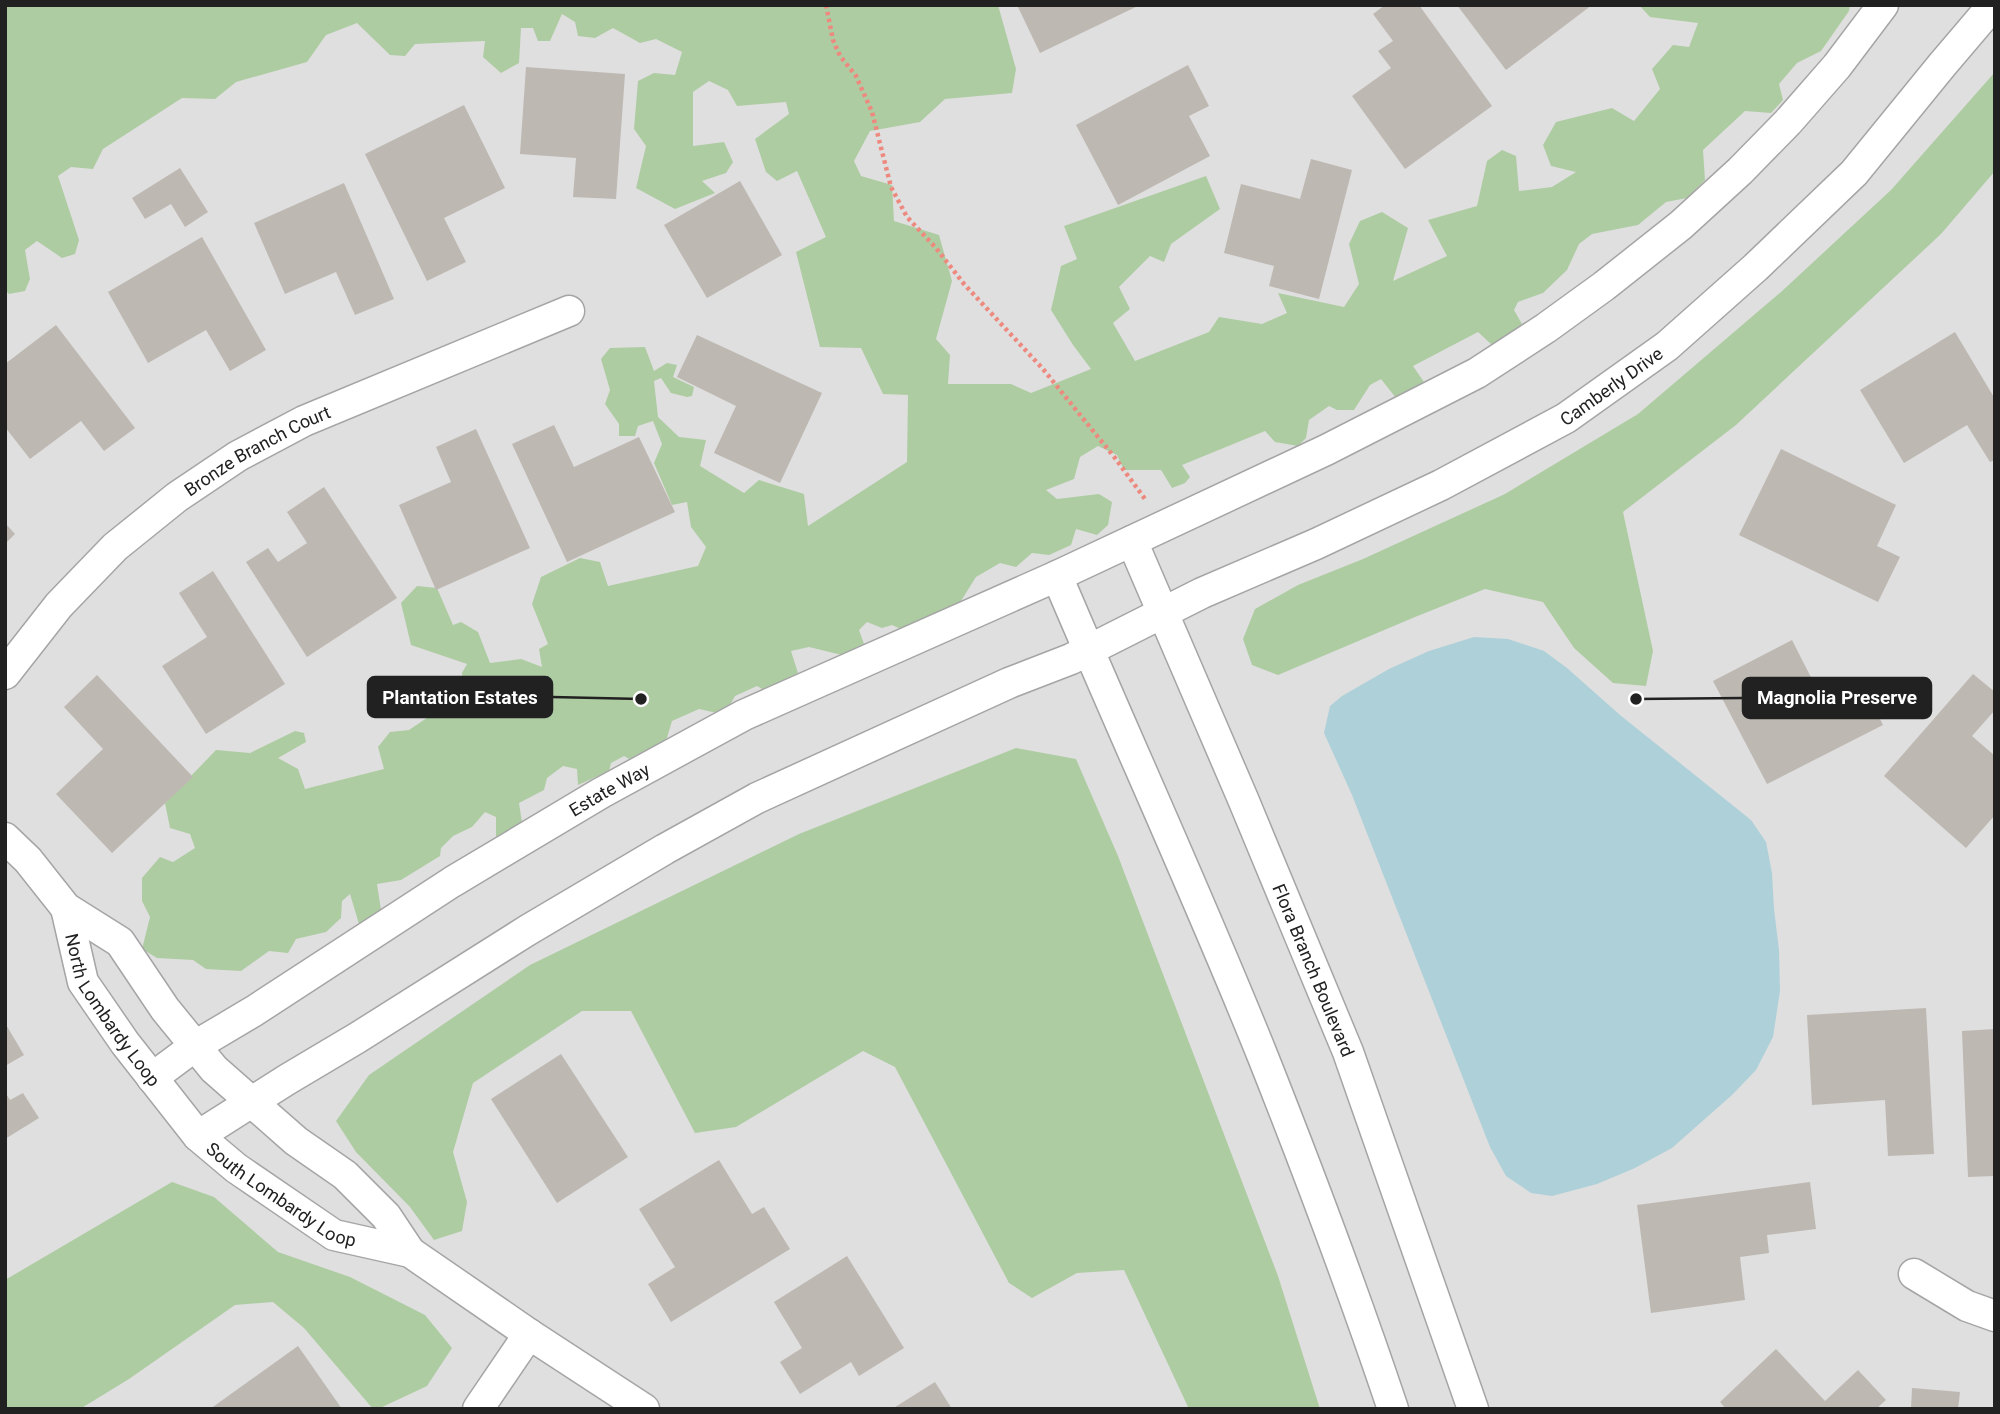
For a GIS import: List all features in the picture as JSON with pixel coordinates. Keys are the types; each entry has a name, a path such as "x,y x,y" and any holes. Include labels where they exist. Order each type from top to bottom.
{"street":[{"path":"1145,535 1326,450 1477,373 1546,328 1681,225 1740,171 1837,66 1883,5"},
{"name":"Camberly Drive","path":"1088,650 1202,593 1316,544 1441,485 1566,418 1667,346 1756,267 1854,173 1993,5"},
{"name":"Bronze Branch Court","path":"5,674 59,605 116,547 177,497 239,456 304,421 569,311"},
{"name":"Estate Way","path":"152,1078 195,1046 254,1011 452,882 601,793 744,716 1145,535"},
{"name":"Flora Branch Boulevard","path":"1145,535 1164,612 1348,1052 1473,1409"},
{"path":"1057,576 1263,1056 1354,1295 1393,1409"},
{"path":"198,1136 528,930 746,804 1009,683 1088,650"},
{"name":"North Lombardy Loop","path":"5,838 28,860 66,908 120,942 165,1009 214,1069"},
{"name":"North Lombardy Loop","path":"66,908 83,982 171,1104"},
{"name":"South Lombardy Loop","path":"214,1069 296,1141 345,1175 386,1216 410,1252 528,1334 644,1409"},
{"name":"South Lombardy Loop","path":"171,1104 198,1136 236,1168 334,1235 410,1252"},
{"path":"1914,1273 1967,1306 1995,1316"},
{"path":"478,1409 528,1334"}],"path":[{"path":"826,5 833,40 840,56 856,75 872,112 891,187 907,217 964,284 1043,369 1140,492 1145,535"}],"shaded area":[{"path":"382,5 1995,5 1995,1409 5,1409 5,77"}],"green space":[{"path":"5,5 998,5 1016,69 1012,93 945,99 920,122 870,131 854,161 861,176 892,185 894,221 939,235 952,281 936,339 950,355 948,384 1011,384 1031,393 1091,369 1051,310 1061,266 1077,259 1064,226 1206,176 1220,209 1171,244 1164,262 1150,256 1119,287 1130,309 1113,323 1135,361 1209,332 1219,317 1262,324 1287,313 1278,293 1344,307 1359,284 1349,244 1360,221 1382,212 1408,228 1393,281 1447,256 1428,220 1477,206 1487,161 1502,150 1516,156 1519,191 1552,187 1576,172 1551,166 1543,145 1556,122 1612,108 1634,121 1660,89 1652,69 1673,45 1689,47 1698,23 1650,17 1639,5 1850,5 1849,11 1821,51 1797,63 1779,84 1783,100 1771,113 1745,111 1703,150 1705,180 1687,198 1666,202 1638,225 1592,234 1579,244 1567,270 1543,293 1518,302 1514,310 1522,324 1492,345 1478,332 1413,366 1424,382 1396,398 1381,379 1370,385 1354,410 1337,410 1329,406 1309,420 1306,438 1298,446 1275,442 1265,431 1182,465 1190,477 1185,483 1172,488 1161,470 1124,470 1117,455 1098,446 1080,457 1074,479 1046,490 1057,499 1099,494 1112,502 1108,525 1097,535 1076,529 1071,545 1049,555 1032,553 1016,567 1000,563 976,577 959,604 903,630 892,625 882,628 867,622 859,630 864,644 842,655 809,647 791,651 798,673 764,690 757,686 735,696 730,705 717,713 699,709 672,721 666,741 629,759 624,756 611,763 609,771 578,785 577,769 563,766 547,778 544,790 519,803 522,823 496,837 496,817 485,812 472,827 453,836 441,848 440,856 401,880 377,884 381,910 359,924 350,894 342,901 341,918 326,932 296,939 288,953 269,951 241,971 206,969 193,960 157,958 142,949 150,917 142,901 142,878 160,857 173,862 195,848 190,834 170,828 165,803 216,750 250,753 295,731 304,733 306,742 278,758 298,769 305,789 384,769 378,747 390,732 409,730 464,693 462,673 467,664 411,645 401,603 417,586 437,588 453,625 461,622 478,632 490,663 521,659 542,667 539,649 548,644 532,604 541,577 580,558 600,562 608,586 698,566 706,547 691,527 687,502 672,505 654,463 662,444 653,421 638,426 635,436 619,436 619,424 605,404 610,390 601,359 610,348 645,347 654,371 667,363 677,365 673,377 694,387 692,396 671,393 661,378 654,381 658,417 679,437 706,440 700,466 744,493 759,480 804,494 808,526 907,462 908,395 883,394 861,348 820,347 796,252 826,237 797,171 777,181 766,172 755,139 789,114 786,102 737,106 728,90 709,81 693,92 693,146 724,142 733,162 726,173 702,181 715,193 675,209 636,188 646,146 634,129 638,81 654,73 675,75 682,52 656,39 640,43 613,28 595,38 578,36 575,22 562,14 550,41 538,41 533,28 521,28 519,63 501,73 483,57 485,41 415,44 405,56 390,55 357,23 326,35 307,62 236,82 215,99 182,98 103,149 93,169 71,167 58,176 79,240 75,254 62,258 37,241 25,250 30,279 25,291 9,294 5,290"},
{"path":"1995,72 1995,171 1941,234 1736,425 1623,512 1653,651 1646,686 1613,683 1574,648 1543,602 1485,589 1278,675 1252,665 1243,639 1255,609 1298,585 1363,559 1505,494 1638,414 1781,292 1891,190"},
{"path":"1016,748 1076,759 1118,856 1278,1276 1320,1409 1189,1409 1124,1270 1077,1273 1032,1298 1009,1283 895,1067 863,1051 736,1127 695,1133 631,1011 582,1011 473,1083 453,1152 467,1202 462,1231 434,1240 410,1207 356,1152 336,1121 369,1075 530,965 799,834"},
{"path":"172,1182 214,1197 278,1252 350,1277 425,1315 452,1348 427,1386 373,1409 304,1328 273,1302 235,1305 129,1379 80,1409 5,1409 5,1280"}],"water":[{"path":"1474,637 1508,639 1544,651 1567,668 1620,715 1751,820 1766,842 1772,873 1780,991 1773,1037 1756,1070 1672,1148 1597,1184 1552,1196 1531,1193 1506,1176 1490,1147 1352,795 1324,733 1330,706 1342,696 1389,669 1429,651"}],"building":[{"path":"1017,5 1140,5 1040,53"},
{"path":"1385,5 1419,5 1492,106 1405,169 1352,96 1391,68 1378,51 1393,41 1373,14"},
{"path":"1457,5 1592,5 1506,70"},
{"path":"1188,65 1209,106 1189,116 1210,156 1118,205 1076,125"},
{"path":"526,67 625,74 616,199 573,197 576,158 520,154"},
{"path":"464,105 505,188 444,218 466,262 427,281 365,154"},
{"path":"1311,159 1352,170 1319,299 1269,286 1274,266 1224,253 1241,184 1300,199"},
{"path":"180,168 208,212 185,227 171,204 145,219 132,198"},
{"path":"740,181 782,255 707,298 664,225"},
{"path":"344,183 394,299 355,315 336,272 285,294 254,223"},
{"path":"202,237 266,350 230,371 206,330 148,363 108,292"},
{"path":"56,325 135,428 104,451 81,421 30,459 5,427 5,364"},
{"path":"1955,332 1995,399 1995,460 1990,462 1967,425 1904,463 1860,390"},
{"path":"697,335 822,393 780,483 714,453 736,406 677,377"},
{"path":"554,425 574,467 639,437 675,512 567,562 512,444"},
{"path":"476,429 530,548 436,590 399,505 451,482 436,447"},
{"path":"1781,449 1896,505 1877,546 1900,557 1878,602 1739,535"},
{"path":"324,487 397,598 307,657 246,562 268,548 278,562 307,543 287,512"},
{"path":"5,523 15,534 5,544"},
{"path":"213,571 285,684 206,734 162,666 207,637 179,593"},
{"path":"1792,640 1827,709 1865,689 1883,725 1767,784 1713,681"},
{"path":"1973,674 1995,692 1995,710 1972,736 1995,756 1995,815 1966,848 1884,776"},
{"path":"97,675 193,777 112,853 56,794 103,749 64,707"},
{"path":"1926,1008 1934,1154 1888,1156 1885,1100 1812,1105 1807,1015"},
{"path":"5,1023 24,1055 5,1066"},
{"path":"1995,1029 1995,1176 1968,1177 1962,1031"},
{"path":"561,1054 628,1157 557,1203 491,1099"},
{"path":"5,1092 10,1100 23,1093 39,1118 5,1139"},
{"path":"719,1160 752,1214 764,1207 790,1249 671,1322 648,1284 675,1267 639,1209"},
{"path":"1810,1182 1816,1229 1767,1235 1769,1253 1740,1257 1745,1300 1651,1313 1637,1205"},
{"path":"847,1256 904,1348 859,1376 851,1362 800,1394 780,1362 802,1348 774,1302"},
{"path":"298,1346 342,1409 210,1409"},
{"path":"1776,1349 1825,1401 1858,1370 1886,1400 1876,1409 1726,1409 1720,1402"},
{"path":"935,1382 952,1409 892,1409"},
{"path":"1912,1388 1960,1392 1958,1409 1911,1409"}],"place":[{"name":"Plantation Estates","path":"641,699"},
{"name":"Magnolia Preserve","path":"1636,699"}]}
